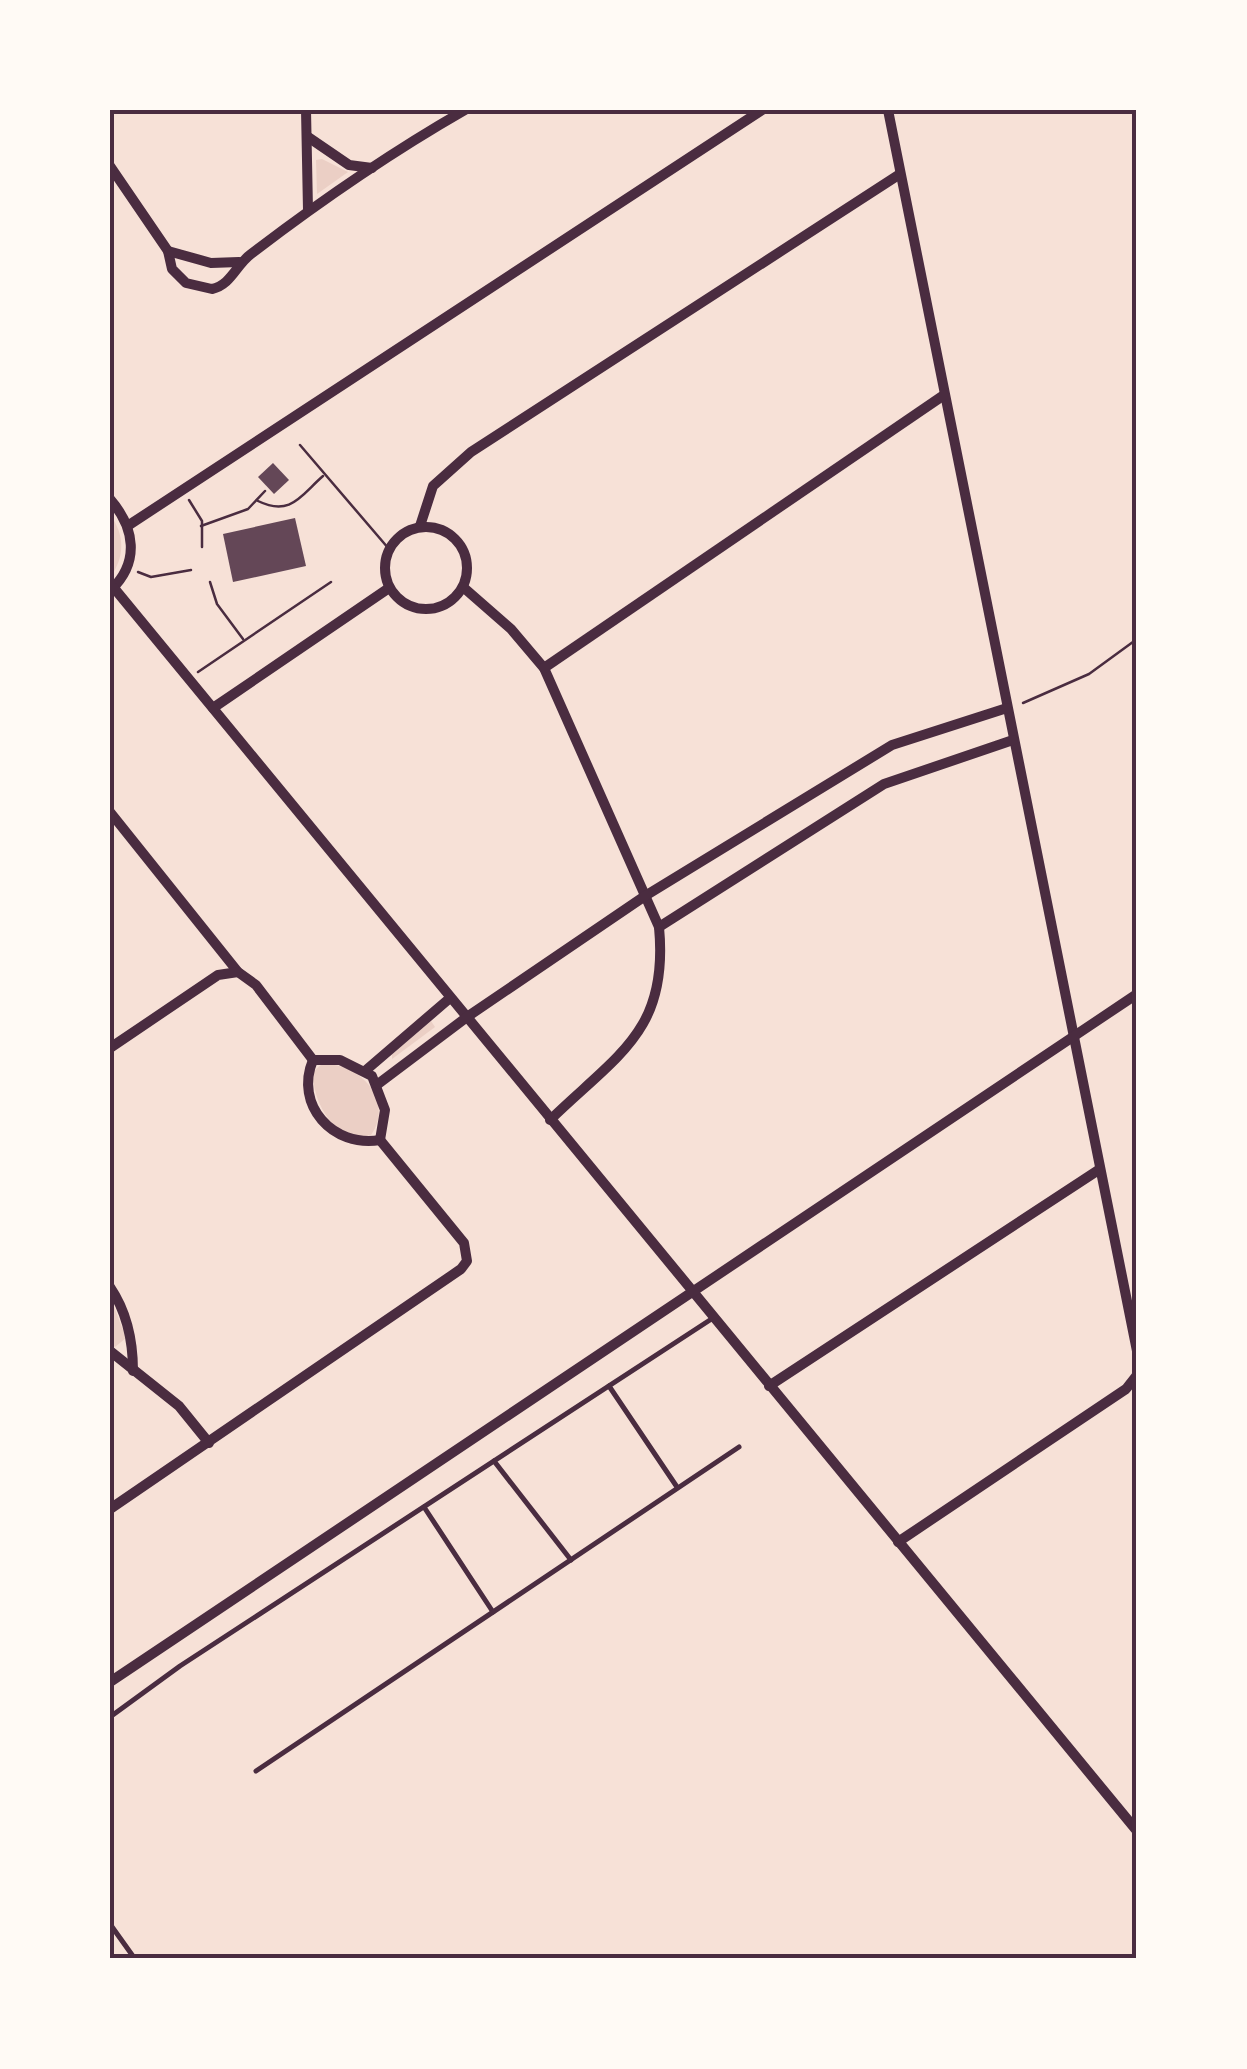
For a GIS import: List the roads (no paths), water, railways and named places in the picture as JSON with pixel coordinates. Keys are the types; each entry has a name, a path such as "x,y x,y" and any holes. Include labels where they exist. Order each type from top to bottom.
{"street":[{"path":"306,110 308,210"},
{"path":"110,166 168,251 179,277 204,290 219,288 240,262 308,210 466,110"},
{"path":"129,526 762,110"},
{"path":"888,110 1137,1351"},
{"path":"308,137 348,165 372,168"},
{"path":"420,526 434,486 471,452 900,174"},
{"path":"168,251 211,263 240,262"},
{"path":"544,668 944,395"},
{"path":"110,500 129,526 132,551 127,568 112,589 1137,1831"},
{"path":"420,526 440,528 456,540 468,567 463,586 450,602 432,609 403,602 390,588 384,568 388,549 402,534 420,526"},
{"path":"463,586 511,629 544,668 659,927 662,966 648,1020 550,1120"},
{"path":"213,708 390,588"},
{"path":"378,1084 467,1017 645,896 892,745 1007,708"},
{"path":"659,927 884,784 1013,740"},
{"path":"110,812 238,972 256,985 313,1060"},
{"path":"110,1048 218,976 238,972"},
{"path":"110,1682 1137,994"},
{"path":"365,1070 450,998"},
{"path":"110,1509 453,1276 466,1261 464,1243 380,1140 385,1110 378,1084 365,1070 340,1060 313,1060"},
{"path":"313,1060 306,1076 308,1094 331,1129 347,1141 380,1140"},
{"path":"769,1386 1100,1169"},
{"path":"110,1287 124,1314 133,1371"},
{"path":"110,1351 179,1406 209,1442"},
{"path":"898,1542 1126,1389 1137,1375"}],"lane":[{"path":"110,1716 713,1318"},
{"path":"609,1386 678,1488"},
{"path":"256,1771 739,1447"},
{"path":"494,1461 571,1560"},
{"path":"424,1506 493,1612"},
{"path":"110,1924 135,1959"}]}
